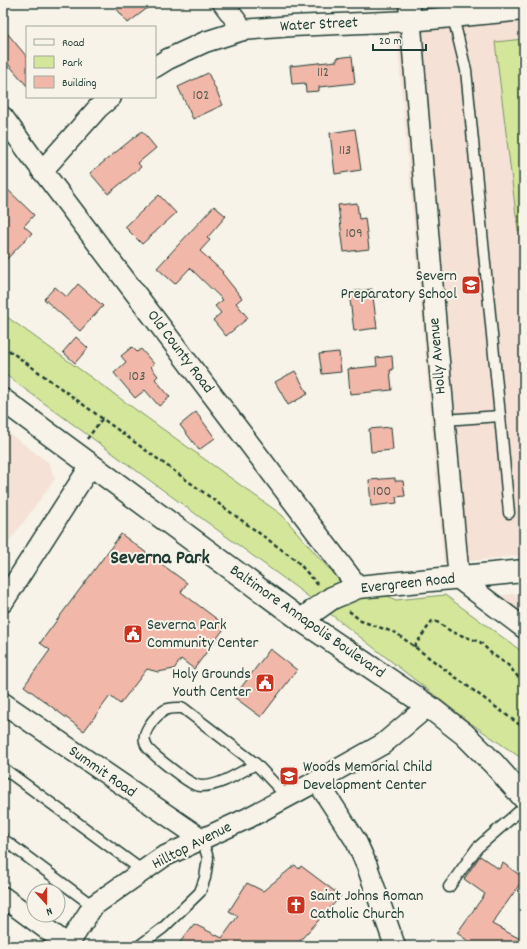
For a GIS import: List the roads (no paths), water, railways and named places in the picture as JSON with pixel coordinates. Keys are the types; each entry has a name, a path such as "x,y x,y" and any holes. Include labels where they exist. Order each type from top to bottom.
{"street":[{"path":"223,3 243,30"},
{"name":"Water Street","path":"156,66 168,59 205,42 243,30 292,26 409,12 453,17 524,10"},
{"name":"Holly Avenue","path":"409,12 459,578"},
{"path":"42,171 98,108 110,98"},
{"name":"Old County Road","path":"3,117 42,171 358,587"},
{"name":"Baltimore Annapolis Boulevard","path":"3,400 301,620 428,706 464,734 494,764 524,798"},
{"path":"3,602 91,465"},
{"name":"Evergreen Road","path":"301,620 332,598 358,587 524,572"},
{"path":"459,578 524,628"},
{"name":"Summit Road","path":"3,703 202,839"},
{"name":"Hilltop Avenue","path":"68,946 93,906 163,857 248,818 383,744 428,706"},
{"path":"317,781 356,841 367,866 395,946"},
{"path":"3,897 68,946"}],"lane":[{"path":"453,17 466,70 509,513"},
{"path":"444,420 500,416"},
{"path":"256,764 225,780 201,786 191,783 154,754 146,746 144,738 147,730 158,715 166,710 183,708 256,764 287,797"},
{"path":"3,768 143,871"},
{"path":"449,887 477,848 524,807"},
{"path":"3,839 93,906"},
{"path":"139,946 163,928 200,892 205,878 208,858 202,839"}],"place":[{"name":"Severn Preparatory School","path":"471,285"},
{"name":"Severna Park Community Center","path":"133,634"},
{"name":"Holy Grounds Youth Center","path":"265,683"},
{"name":"Woods Memorial Child Development Center","path":"289,776"},
{"name":"Saint Johns Roman Catholic Church","path":"296,905"}],"district":[{"name":"Severna Park","path":"160,559"}]}
